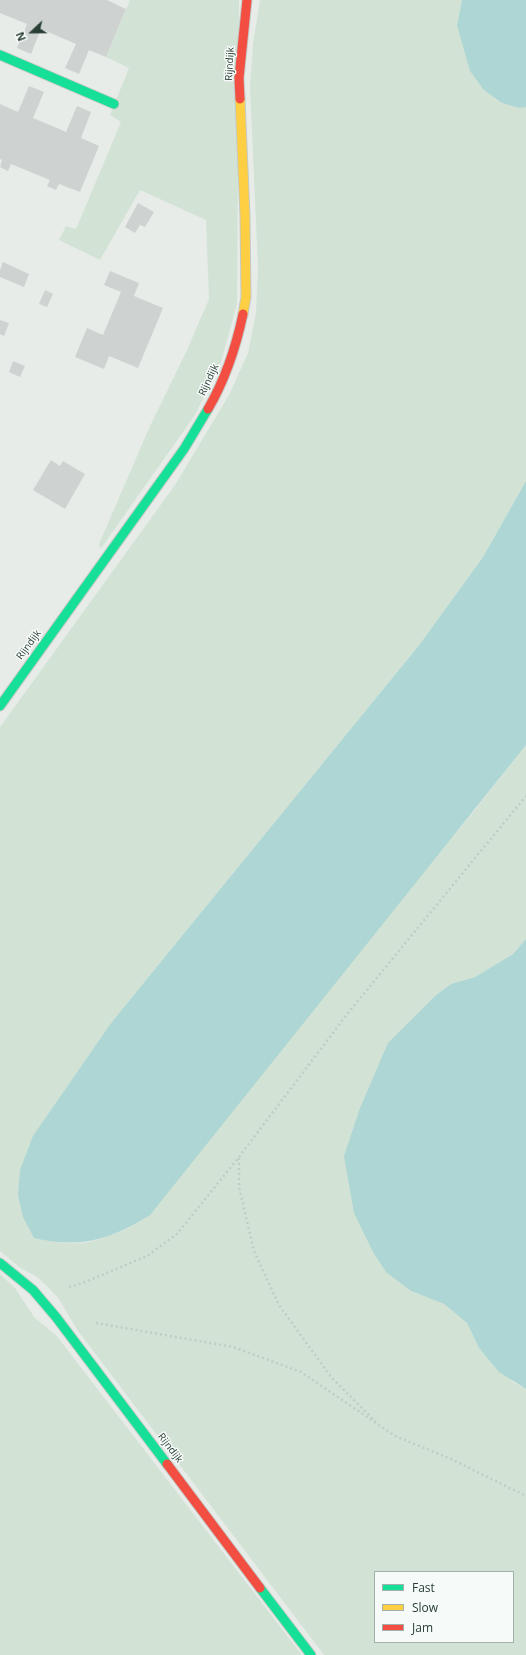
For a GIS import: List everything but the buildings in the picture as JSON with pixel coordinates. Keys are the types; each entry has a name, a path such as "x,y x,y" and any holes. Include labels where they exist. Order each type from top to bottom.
{"street":[{"name":"Rijndijk","path":"0,706 184,449 209,407 228,367 239,332 246,297 239,78 247,0"},
{"path":"0,55 114,104"},
{"name":"Rijndijk","path":"0,1263 38,1295 113,1390 311,1655"}],"path":[{"path":"38,1295 83,1283 147,1256 177,1234 239,1157 348,1013 526,796"},
{"path":"239,1157 239,1187 254,1251 279,1305 332,1378 381,1427"},
{"path":"95,1322 233,1347 301,1372 395,1436 451,1459 526,1496"}],"green space":[{"path":"130,0 239,0 237,304 221,362 195,415 100,548 99,544 150,426 187,350 209,299 206,220 140,190 100,260 59,240 66,226 76,229 121,122 110,115 129,68 106,57"},
{"path":"260,0 462,0 457,25 520,108 526,107 526,481 483,557 420,644 111,1023 65,1090 34,1237 63,1243 78,1243 103,1238 131,1227 474,811 526,745 526,939 513,954 475,977 451,984 436,995 389,1043 411,1291 444,1304 467,1323 479,1348 513,1382 526,1389 526,1655 324,1655 78,1331 59,1299 37,1277 19,1267 0,1251 0,727 175,485 229,395 248,353 256,313 258,267 250,88 253,44"},
{"path":"0,1274 15,1288 35,1318 56,1335 302,1655 0,1655"}],"water":[{"path":"462,0 526,0 526,107 520,108 502,103 484,90 470,71 457,25"},
{"path":"526,481 526,745 150,1215 122,1231 95,1240 66,1243 34,1238 23,1217 18,1195 20,1170 33,1136 111,1023 420,644 483,557"},
{"path":"526,939 526,1389 499,1372 479,1348 467,1323 444,1304 411,1291 386,1272 373,1252 354,1213 344,1156 360,1108 388,1043 436,995 451,984 475,977 513,954"}],"traffic: fast":[{"path":"0,55 114,104"},
{"path":"0,706 184,449 208,409"},
{"path":"0,1263 33,1290 56,1317 167,1464"},
{"path":"260,1588 311,1655"}],"traffic: slow":[{"path":"240,99 245,216 246,297 243,314"}],"traffic: jam":[{"path":"240,99 239,78 247,0"},
{"path":"208,409 220,387 229,363 243,314"},
{"path":"167,1464 260,1588"}]}
